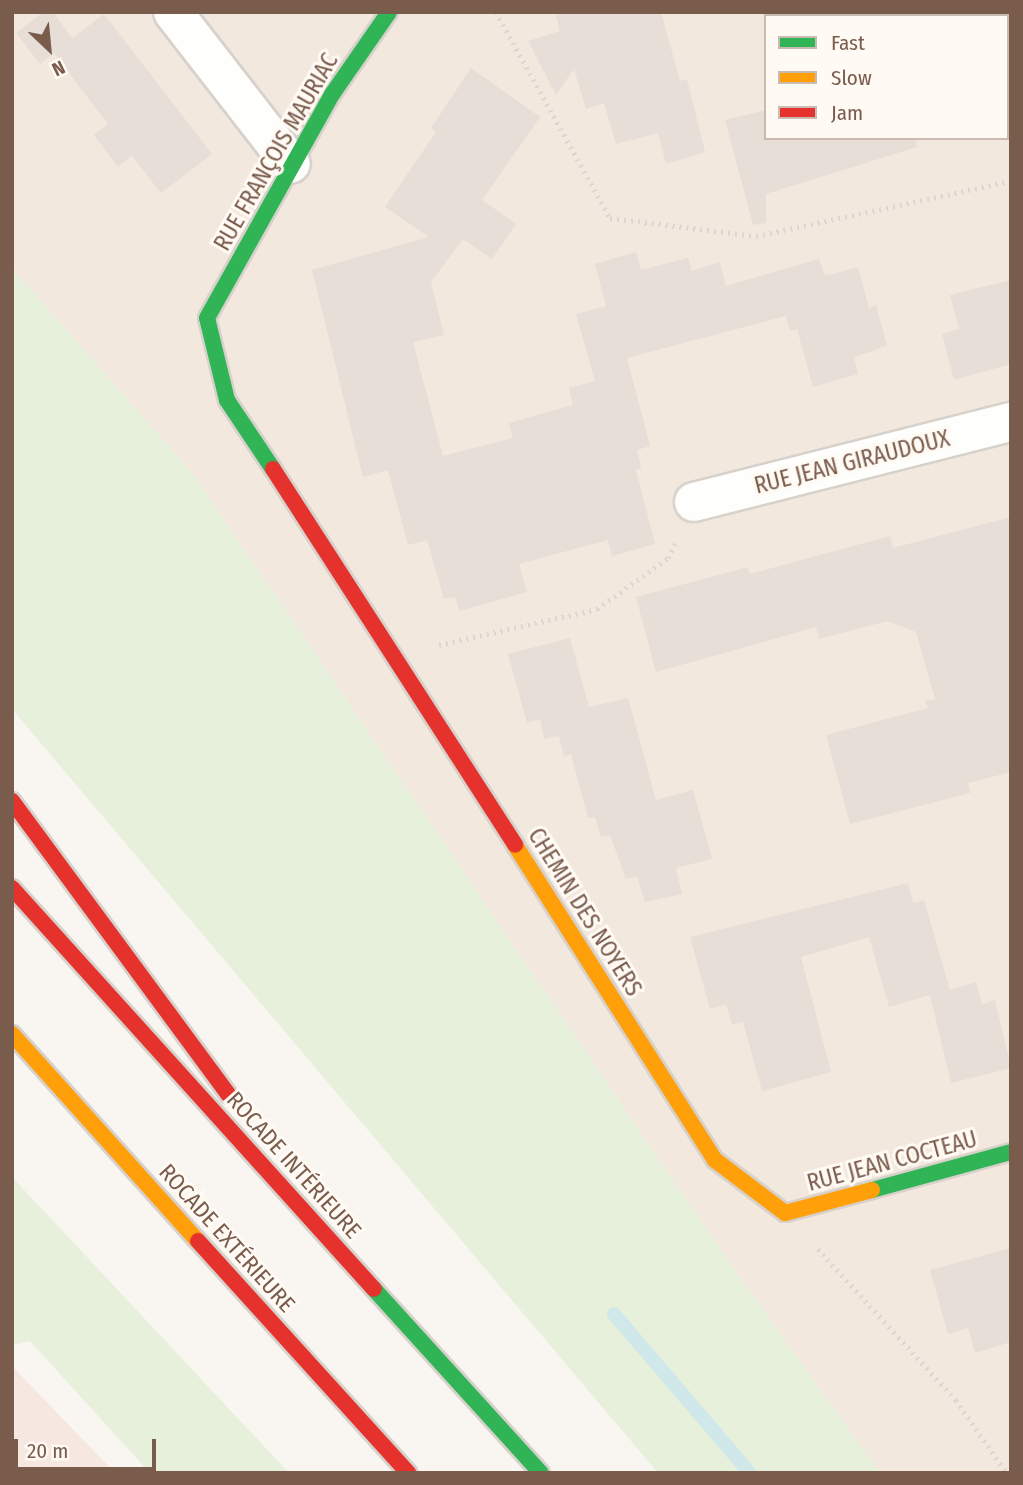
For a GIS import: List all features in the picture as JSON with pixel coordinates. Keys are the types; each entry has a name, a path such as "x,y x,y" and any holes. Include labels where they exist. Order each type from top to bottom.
{"main road":[{"name":"RUE FRANÇOIS MAURIAC","path":"207,318 291,164 389,12"},
{"name":"CHEMIN DES NOYERS","path":"207,318 227,400 398,660 715,1160 785,1213"},
{"path":"12,801 335,1244"},
{"name":"ROCADE INTÉRIEURE","path":"12,888 541,1473"},
{"name":"ROCADE EXTÉRIEURE","path":"12,1034 408,1473"},
{"name":"RUE JEAN COCTEAU","path":"785,1213 1011,1152"}],"street":[{"path":"173,12 291,164"},
{"path":"1011,20 1011,30"},
{"name":"RUE JEAN GIRAUDOUX","path":"694,502 1011,422"}],"path":[{"path":"496,12 610,218 756,236 1011,181"},
{"path":"398,660 449,642 597,609 668,558 694,502"},
{"path":"785,1213 956,1399 1007,1473"}],"shaded area":[{"path":"12,12 1011,12 1011,1473 880,1473 722,1252 193,474 12,268"},
{"path":"12,1366 115,1473 12,1473"}],"green space":[{"path":"12,268 193,474 722,1252 880,1473 658,1473 12,709"},
{"path":"12,1177 289,1473 150,1473 30,1341 12,1345"}],"building":[{"path":"43,12 53,12 72,38 57,50 104,14 212,154 161,193 132,156 118,167 94,135 108,124 54,53 40,64 16,33"},
{"path":"555,12 661,12 680,81 687,79 705,152 666,164 658,133 616,144 604,103 586,109 574,69 556,95 528,41 560,31"},
{"path":"471,68 540,117 482,200 516,224 492,259 463,239 431,282 444,335 413,342 443,456 513,438 509,423 573,405 569,388 595,381 576,314 606,306 595,264 636,252 641,270 688,258 692,271 720,262 726,286 819,259 825,276 858,267 869,308 876,305 887,346 854,357 858,374 813,387 797,329 790,331 786,316 627,358 650,446 637,450 641,468 636,470 655,544 612,556 608,540 519,564 527,592 459,611 455,597 444,599 427,540 408,545 388,470 363,477 312,270 429,237 385,207 436,132 431,128"},
{"path":"764,110 764,140 916,140 917,147 766,194 766,223 753,225 725,120"},
{"path":"1011,280 1011,364 954,380 942,334 959,329 950,295"},
{"path":"1011,517 1011,772 968,783 970,793 850,824 826,735 928,708 925,701 935,699 916,632 888,621 819,639 816,627 656,672 636,597 748,567 750,574 890,536 893,548"},
{"path":"570,638 589,707 628,698 656,800 693,790 712,859 676,868 682,894 645,902 637,876 626,879 610,835 601,837 595,817 588,818 571,754 564,756 559,736 544,739 540,719 527,723 508,654"},
{"path":"908,883 913,903 924,900 950,990 976,982 982,1004 995,1000 1011,1068 951,1083 930,995 889,1007 869,937 801,957 831,1072 762,1091 743,1022 732,1025 726,1004 710,1009 690,937"},
{"path":"1011,1248 1011,1342 975,1353 968,1328 948,1334 930,1270"}],"waterway":[{"path":"614,1314 750,1473"}],"traffic: fast":[{"path":"273,469 227,400 207,318 333,93 389,12"},
{"path":"872,1190 1011,1152"},
{"path":"374,1289 541,1473"}],"traffic: slow":[{"path":"515,845 715,1160 785,1213 872,1190"},
{"path":"12,1034 198,1241"}],"traffic: jam":[{"path":"273,469 515,845"},
{"path":"12,801 229,1095"},
{"path":"12,888 374,1289"},
{"path":"198,1241 408,1473"}]}
